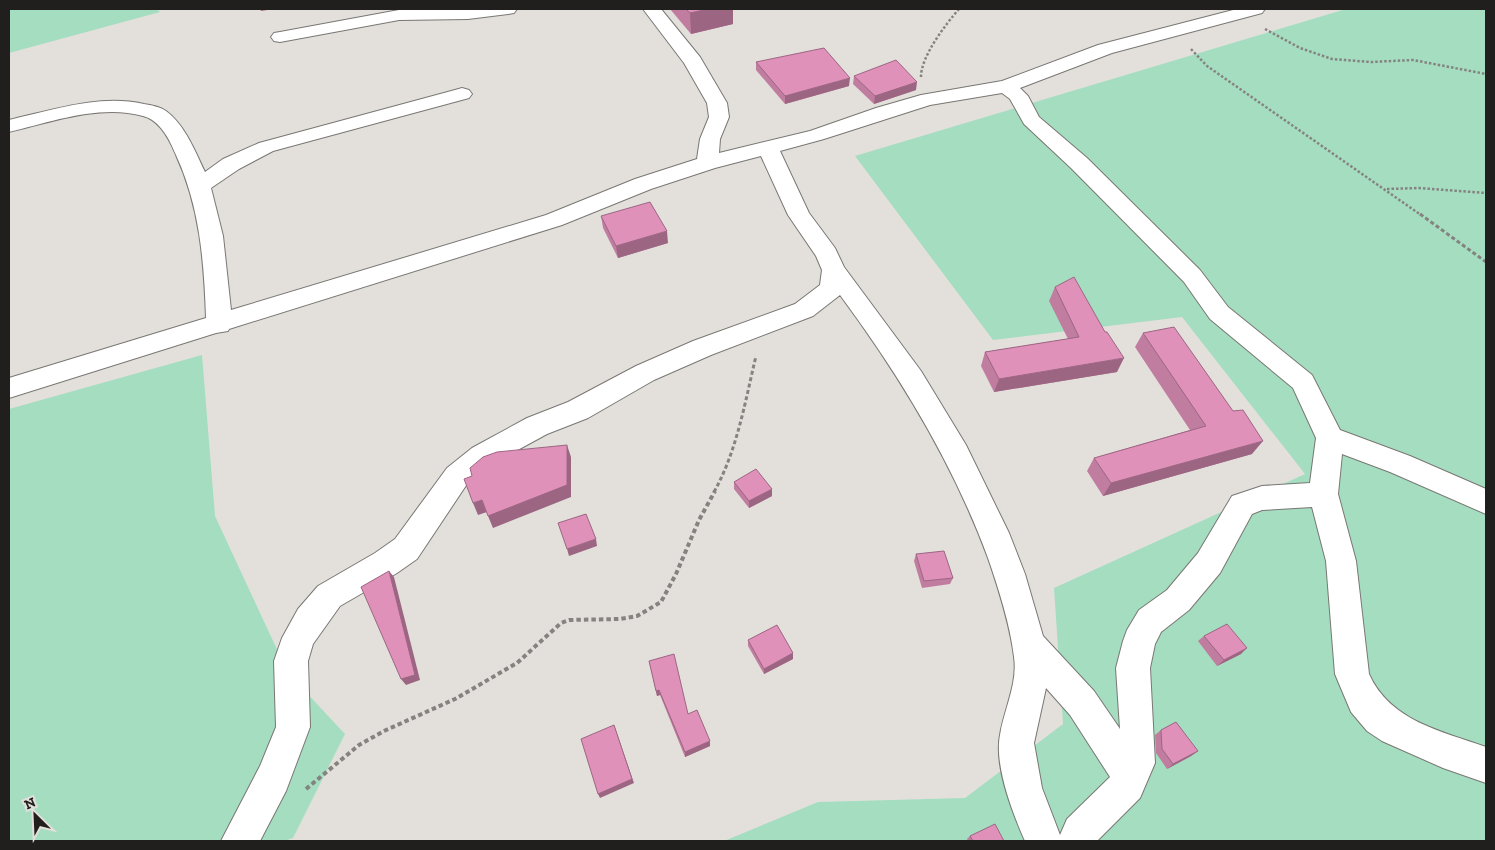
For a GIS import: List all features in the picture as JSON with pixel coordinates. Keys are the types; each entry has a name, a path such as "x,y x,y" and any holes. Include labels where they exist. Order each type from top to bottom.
{"street":[{"path":"280,37 399,15 468,14 508,9"},
{"path":"652,9 693,61 717,103 719,117 710,139 707,163"},
{"path":"9,388 219,325 554,220 643,184 707,163 817,135 928,99 1006,86 1104,49 1176,32 1234,12"},
{"path":"1006,86 1018,96 1031,120 1079,163 1192,276 1224,318 1282,362 1303,382 1330,438 1323,494 1340,561 1348,621 1352,674 1363,700 1379,719 1394,729 1443,750 1486,765"},
{"path":"200,185 231,164 266,147 462,94"},
{"path":"9,126 87,109 127,107 156,114 175,130 195,170 200,185 215,252 219,325"},
{"path":"768,147 800,214 827,254 834,270 886,339 924,395 959,456 993,529 1026,629 1032,662 1026,705 1016,738 1022,784 1044,841"},
{"path":"240,841 273,778 293,727 294,691 291,661 298,638 309,620 329,596 386,563 406,549 457,476 482,456 537,426 578,410 644,373 702,348 804,310 832,288 834,270"},
{"path":"1330,438 1400,464 1486,502"},
{"path":"1077,841 1080,832 1127,785 1137,764 1138,729 1134,668 1139,641 1150,621 1178,600 1209,563 1242,505 1262,498 1323,494"},
{"path":"1029,644 1082,703 1131,777"}],"path":[{"path":"928,99 922,84 921,72 946,22 959,9"},
{"path":"1234,12 1300,48 1332,59 1371,62 1413,60 1486,74"},
{"path":"1176,32 1207,66 1386,189 1486,262"},
{"path":"1386,189 1419,188 1486,193"},
{"path":"299,795 360,745 384,731 455,699 517,663 561,623 569,620 620,619 637,616 661,602 676,574 699,520 725,472 740,424 765,325"}],"green space":[{"path":"9,9 157,9 160,12 9,53"},
{"path":"1346,9 1486,9 1486,841 724,841 818,802 965,798 1063,724 1054,588 1305,474 1182,317 993,340 855,156"},
{"path":"202,355 215,516 288,673 345,734 293,838 284,841 9,841 9,409"}],"building":[{"path":"686,9 708,9 690,13"},
{"path":"824,48 850,78 785,96 756,62"},
{"path":"896,60 917,82 875,96 854,76"},
{"path":"650,202 667,231 616,246 601,216"},
{"path":"1074,277 1105,332 1107,332 1124,358 999,379 985,352 1079,337 1055,287"},
{"path":"1174,327 1233,411 1243,410 1263,441 1111,483 1094,458 1206,426 1143,333"},
{"path":"567,445 567,485 488,516 482,500 473,503 464,479 472,476 470,468 483,457 497,452"},
{"path":"756,469 772,489 749,501 734,482"},
{"path":"586,514 596,539 567,549 558,523"},
{"path":"944,551 953,578 924,581 916,554"},
{"path":"389,571 415,675 401,679 361,587"},
{"path":"1227,624 1247,648 1224,660 1204,636"},
{"path":"777,625 793,653 764,669 748,640"},
{"path":"674,654 688,714 697,710 710,741 685,752 659,690 656,691 649,661"},
{"path":"1176,722 1198,751 1173,764 1162,749 1161,730"},
{"path":"614,725 632,779 598,794 581,739"},
{"path":"995,824 1004,841 973,841 970,836"}]}
